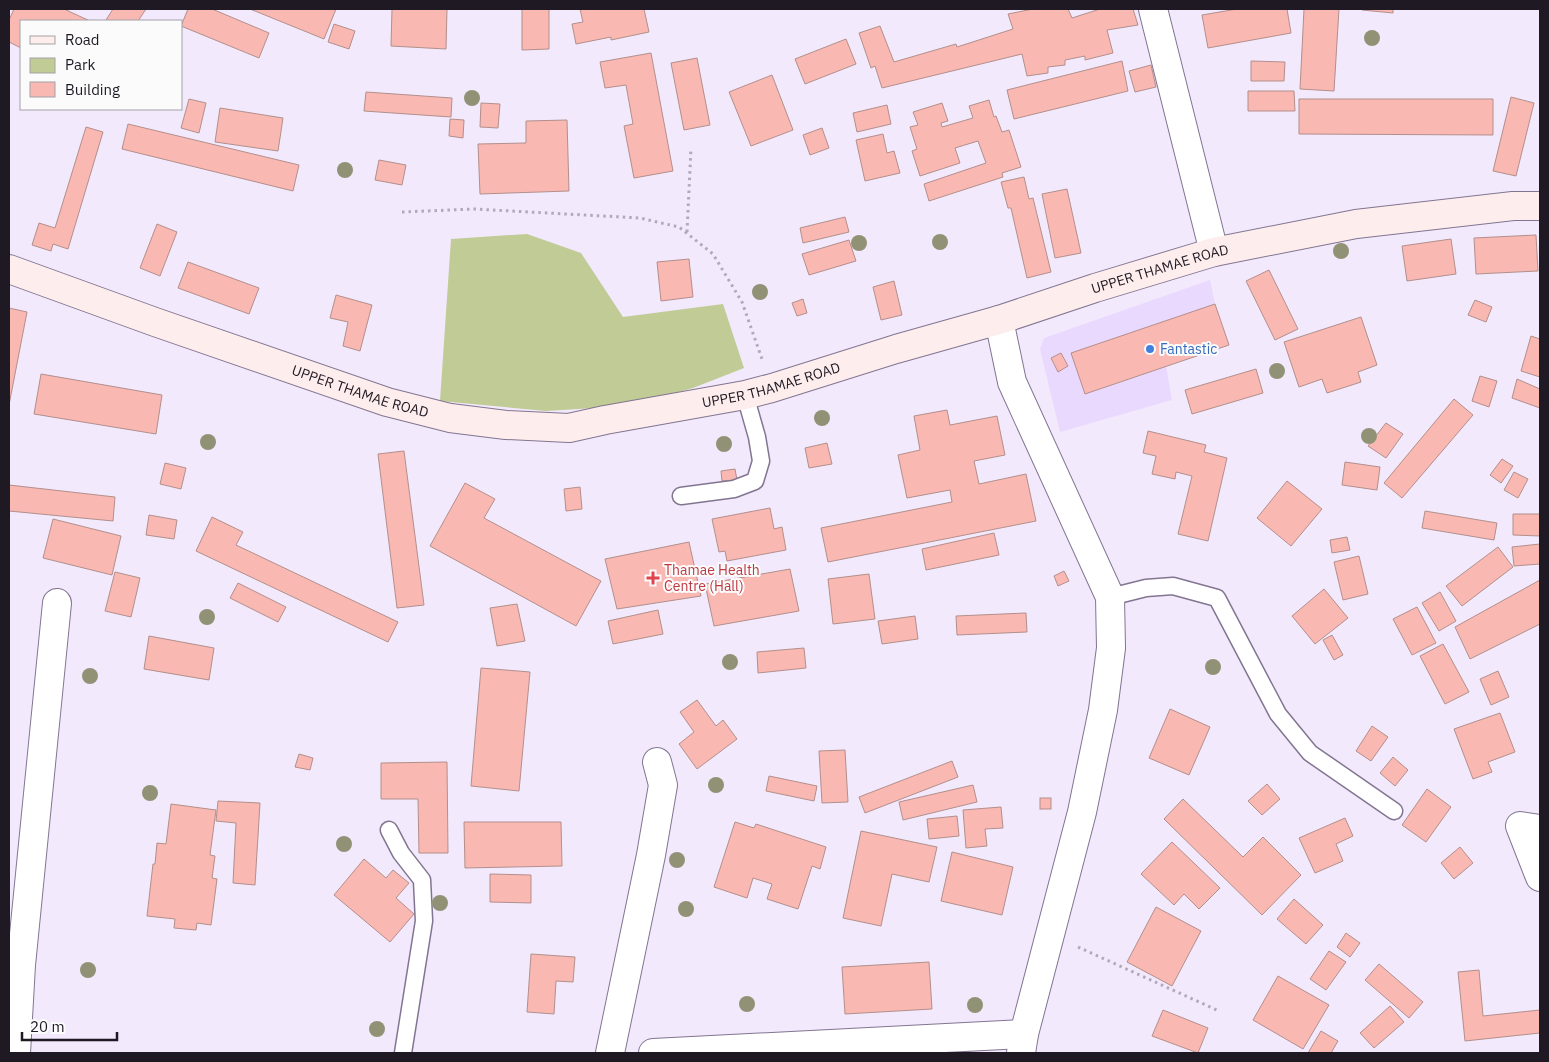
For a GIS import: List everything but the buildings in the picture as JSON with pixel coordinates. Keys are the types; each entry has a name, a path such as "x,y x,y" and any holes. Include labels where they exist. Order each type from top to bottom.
{"street":[{"path":"1153,9 1214,252"},
{"name":"UPPER THAMAE ROAD","path":"9,269 386,402 450,418 506,426 569,428 745,395 772,388 896,349 999,320 1095,288 1214,252 1356,224 1512,206 1540,206"},
{"path":"653,1053 1023,1044 1082,812 1103,710 1111,648 1110,597 1012,382 999,320"},
{"path":"16,1053 21,965 57,603"},
{"path":"610,1053 651,855 663,785 657,762"},
{"path":"1540,829 1520,826 1540,877"}],"lane":[{"path":"681,496 734,489 755,481 761,461 757,438 745,395"},
{"path":"1110,597 1146,588 1173,586 1217,598 1278,714 1288,727 1310,753 1394,810"},
{"path":"389,830 402,853 422,880 424,920 403,1053"}],"path":[{"path":"686,233 691,148"},
{"path":"402,212 474,209 640,218 679,227 712,254 742,302 772,388"},
{"path":"1050,935 1218,1011"}],"shaded area":[{"path":"1210,280 1215,304 1229,345 1166,366 1172,400 1060,432 1040,349 1044,338"}],"green space":[{"path":"527,234 581,253 623,317 723,304 744,368 693,388 627,406 546,411 440,401 451,239"}],"place":[{"name":"Fantastic","path":"1150,349"},
{"name":"Thamae Health Centre (Hall)","path":"653,578"}]}
